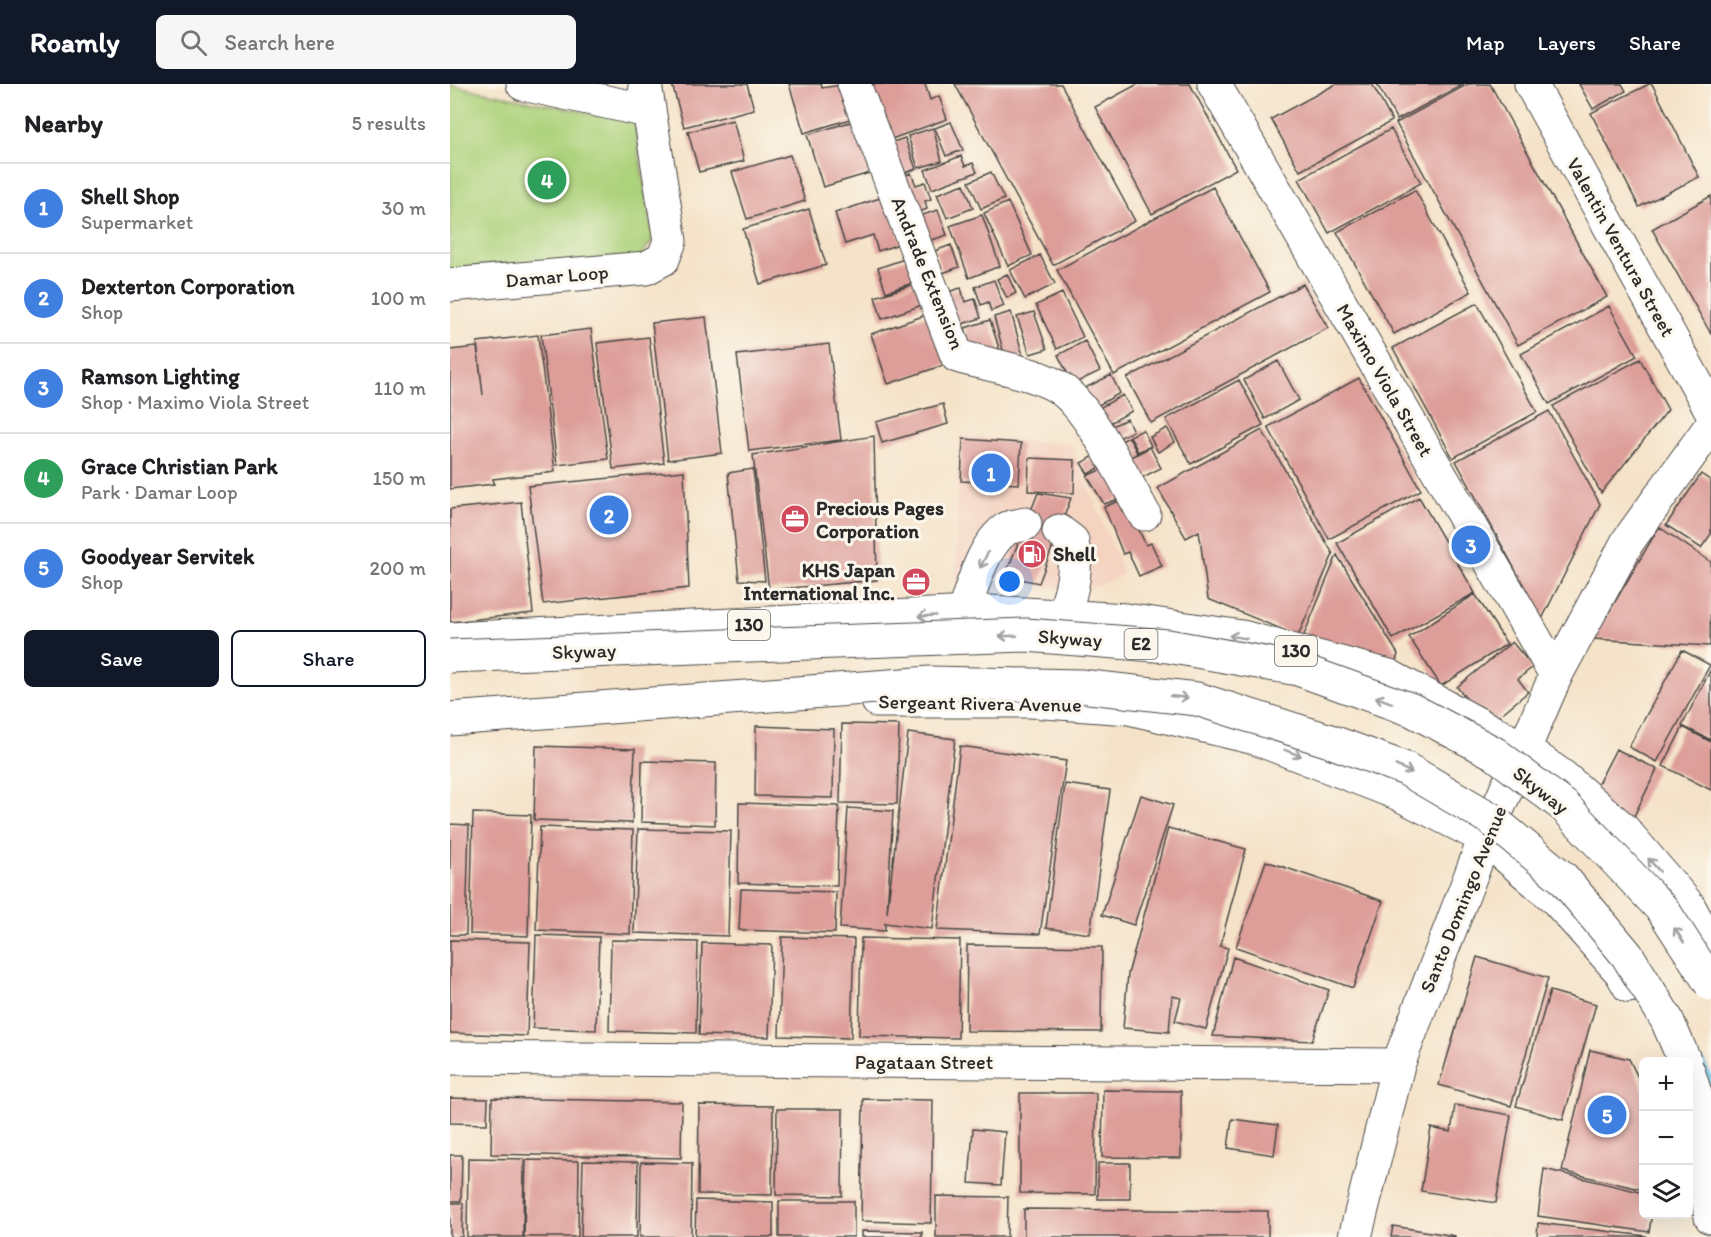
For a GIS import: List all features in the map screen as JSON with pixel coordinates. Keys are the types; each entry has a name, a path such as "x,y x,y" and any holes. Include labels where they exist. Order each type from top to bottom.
{"main road":[{"path":"523,84 646,97"},
{"name":"Andrade Extension","path":"854,84 957,356 1027,374 1066,392 1088,421 1144,513"},
{"name":"Maximo Viola Street","path":"1214,84 1556,675"},
{"name":"Valentin Ventura Street","path":"1531,84 1711,410"},
{"name":"Damar Loop","path":"450,285 646,268 663,259 670,241 646,97"},
{"name":"Santo Domingo Avenue","path":"1355,1237 1398,1065 1485,838 1556,675 1628,541 1711,426"},
{"path":"963,614 974,582 995,541 1007,528 1025,524"},
{"path":"1059,531 1072,542 1076,558 1075,578 1064,615"},
{"name":"130","path":"450,639 990,612 1126,620 1242,637 1389,676 1524,749 1563,777 1623,829 1688,904 1711,946"},
{"name":"Skyway","path":"450,656 1026,635 1168,646 1298,669 1412,710 1494,753 1564,806 1663,910 1711,984"},
{"path":"450,719 930,682 1080,686 1197,699 1327,740 1406,769 1491,819 1563,878 1627,955 1667,1020 1683,1057"},
{"name":"Sergeant Rivera Avenue","path":"450,712 942,700 1030,701 1129,708 1255,738 1397,794 1485,838 1555,898 1621,972 1666,1057"},
{"name":"Pagataan Street","path":"450,1058 1398,1065"},
{"path":"1693,1084 1711,1144"},
{"path":"1690,1111 1697,1130 1711,1217"}],"shaded area":[{"path":"959,436 1071,444 1124,574 1096,587 955,588"}],"green space":[{"path":"450,85 634,122 653,239 640,257 450,274"}],"building":[{"path":"672,84 747,84 754,109 684,127"},
{"path":"789,84 821,84 822,88 847,84 857,117 804,133"},
{"path":"866,84 925,84 930,100 939,96 947,119 886,141"},
{"path":"955,84 1061,84 1135,221 1053,265"},
{"path":"1138,84 1190,84 1236,169 1152,214 1095,107"},
{"path":"1336,84 1372,84 1392,121 1300,171 1271,119"},
{"path":"1377,84 1464,84 1397,120"},
{"path":"1468,84 1490,84 1607,297 1518,345 1396,123"},
{"path":"1579,84 1622,84 1626,91 1593,109"},
{"path":"1652,84 1699,177 1639,207 1591,113"},
{"path":"860,119 876,171 823,187 807,135"},
{"path":"733,120 744,161 699,172 688,132"},
{"path":"951,122 963,150 946,156 935,128"},
{"path":"933,128 942,161 918,168 908,136"},
{"path":"1391,129 1421,183 1329,233 1299,179"},
{"path":"905,138 916,169 895,176 884,145"},
{"path":"790,155 805,201 747,219 732,172"},
{"path":"961,156 965,166 973,163 977,172 932,189 925,170"},
{"path":"991,172 1004,199 981,209 969,182"},
{"path":"911,173 916,185 925,182 931,199 925,201 927,209 912,215 898,178"},
{"path":"964,184 973,208 947,218 937,194"},
{"path":"1213,187 1270,292 1114,375 1057,270"},
{"path":"1415,190 1471,292 1394,334 1337,232"},
{"path":"886,196 902,243 878,251 873,235 845,244 835,213"},
{"path":"1711,196 1711,334 1652,229"},
{"path":"1008,202 1032,255 1008,266 984,213"},
{"path":"809,209 826,265 760,284 743,229"},
{"path":"938,210 947,235 925,242 917,217"},
{"path":"982,215 1000,266 969,278 950,226"},
{"path":"951,245 959,267 943,273 935,251"},
{"path":"1040,255 1055,284 1025,299 1010,270"},
{"path":"913,256 921,280 886,292 878,268"},
{"path":"1007,274 1016,293 1007,298 997,279"},
{"path":"994,280 1004,306 991,311 988,302 981,305 975,287"},
{"path":"918,283 925,304 882,319 875,297"},
{"path":"1303,284 1328,328 1151,423 1127,378"},
{"path":"961,288 965,302 975,299 981,318 959,325 948,292"},
{"path":"1062,293 1083,337 1057,349 1036,305"},
{"path":"1477,303 1537,412 1453,458 1393,348"},
{"path":"1609,306 1637,356 1549,404 1521,354"},
{"path":"1011,312 1023,356 1006,361 994,317"},
{"path":"1034,312 1047,349 1030,354 1017,317"},
{"path":"929,314 947,364 888,384 871,334"},
{"path":"706,317 722,453 668,460 652,323"},
{"path":"990,320 1000,351 974,359 965,328"},
{"path":"591,329 608,459 557,465 541,335"},
{"path":"538,335 555,472 493,479 494,484 450,489 450,350 477,347 483,395 477,342"},
{"path":"649,337 664,463 613,469 597,343"},
{"path":"1085,341 1100,371 1073,384 1058,355"},
{"path":"829,344 841,440 749,451 737,355"},
{"path":"1640,359 1668,410 1601,493 1553,406"},
{"path":"1278,361 1299,400 1265,419 1244,380"},
{"path":"1111,375 1120,393 1088,411 1077,392"},
{"path":"1359,378 1421,490 1329,539 1268,427"},
{"path":"1239,380 1263,425 1191,464 1166,419"},
{"path":"1123,395 1132,411 1099,429 1090,413"},
{"path":"943,404 948,424 882,443 876,422"},
{"path":"1549,411 1600,504 1542,619 1456,461"},
{"path":"1127,419 1133,431 1107,444 1101,431"},
{"path":"1167,428 1175,442 1158,452 1150,437"},
{"path":"1143,430 1151,446 1138,452 1130,436"},
{"path":"1262,430 1333,554 1298,636 1208,599 1199,531 1186,538 1158,488"},
{"path":"874,436 877,580 769,590 753,455"},
{"path":"1129,437 1137,453 1128,459 1150,447 1161,468 1135,481 1115,444"},
{"path":"963,439 1021,443 1019,484 961,481"},
{"path":"1102,452 1108,463 1088,474 1081,463"},
{"path":"1029,458 1075,460 1074,493 1028,491"},
{"path":"1109,466 1125,497 1104,504 1087,476"},
{"path":"753,469 765,581 739,580 728,473"},
{"path":"684,471 689,588 543,604 528,486"},
{"path":"1701,474 1711,481 1711,534 1701,548 1666,525"},
{"name":"Shell","path":"1038,493 1071,498 1039,583 1005,576"},
{"path":"1419,497 1475,593 1393,639 1337,543"},
{"path":"1124,499 1146,545 1151,543 1162,566 1139,576 1128,552 1123,554 1104,507"},
{"path":"521,502 533,613 450,622 450,509"},
{"path":"1659,527 1711,562 1710,646 1593,639"},
{"path":"1337,555 1398,654 1393,671 1304,635"},
{"path":"1475,594 1507,644 1441,686 1409,637"},
{"path":"1512,642 1533,667 1518,679 1528,692 1488,725 1457,687"},
{"path":"1682,650 1710,665 1657,762 1629,747"},
{"path":"1711,669 1711,740 1682,726"},
{"path":"842,724 899,725 897,804 840,803"},
{"path":"756,726 834,729 833,798 755,796"},
{"path":"1683,727 1711,742 1711,790 1663,766"},
{"path":"908,733 955,739 932,929 885,923 885,931 840,928 848,808 893,811 887,913"},
{"path":"536,746 635,749 632,823 534,820"},
{"path":"960,746 1066,761 1040,934 937,930"},
{"path":"1616,749 1657,769 1631,822 1589,801"},
{"path":"642,761 716,763 715,825 641,822"},
{"path":"1065,784 1110,790 1090,934 1046,928"},
{"path":"1141,795 1173,805 1134,925 1102,915"},
{"path":"739,803 839,806 837,886 738,883"},
{"path":"473,813 531,815 528,936 470,934"},
{"path":"450,824 469,825 466,935 450,935"},
{"path":"540,827 633,830 630,934 536,930"},
{"path":"1168,828 1246,849 1220,946 1228,948 1206,1029 1175,1021 1181,998 1172,996 1169,1032 1123,1028 1128,974"},
{"path":"638,829 731,831 728,936 634,933"},
{"path":"1266,861 1383,901 1353,988 1236,947"},
{"path":"741,889 836,892 835,933 739,930"},
{"path":"536,935 599,937 596,1030 533,1028"},
{"path":"782,937 854,939 851,1038 779,1036"},
{"path":"861,938 960,940 958,1038 859,1036"},
{"path":"450,940 530,942 527,1036 450,1033"},
{"path":"611,940 698,942 696,1033 609,1031"},
{"path":"702,943 772,945 769,1037 699,1035"},
{"path":"967,945 1102,947 1101,1032 966,1031"},
{"path":"1233,957 1329,990 1312,1041 1213,1036"},
{"path":"1477,957 1548,978 1511,1106 1439,1085"},
{"path":"1550,991 1596,1004 1563,1120 1516,1106"},
{"path":"1590,1050 1629,1059 1639,1080 1639,1189 1562,1171"},
{"path":"1103,1090 1181,1091 1181,1158 1102,1157"},
{"path":"1020,1093 1096,1093 1095,1194 1020,1193"},
{"path":"450,1098 488,1099 487,1124 450,1123"},
{"path":"492,1098 682,1102 681,1158 491,1154"},
{"path":"863,1099 933,1100 931,1223 861,1221"},
{"path":"699,1105 773,1106 772,1195 698,1194"},
{"path":"1455,1105 1511,1115 1496,1203 1421,1191 1431,1128 1451,1132"},
{"path":"777,1109 843,1109 842,1196 776,1195"},
{"path":"1232,1119 1278,1125 1274,1155 1228,1148"},
{"path":"973,1129 1005,1132 1001,1185 969,1183"},
{"path":"450,1155 462,1155 461,1201 450,1201"},
{"path":"468,1158 524,1159 523,1237 467,1237"},
{"path":"526,1160 579,1161 578,1237 524,1237"},
{"path":"583,1161 638,1162 637,1237 581,1237"},
{"path":"641,1162 692,1163 691,1237 640,1237"},
{"path":"1098,1163 1130,1163 1130,1199 1098,1199"},
{"path":"1544,1169 1639,1192 1639,1219 1651,1219 1649,1232 1538,1216"},
{"path":"936,1196 1008,1197 1007,1237 936,1237"},
{"path":"696,1200 773,1202 773,1237 695,1236"},
{"path":"779,1201 854,1201 854,1237 779,1237"},
{"path":"450,1203 463,1203 462,1237 450,1237"},
{"path":"1024,1209 1268,1211 1268,1237 1024,1237"},
{"path":"1538,1223 1646,1236 1646,1237 1537,1237"},
{"path":"1393,1226 1455,1236 1455,1237 1391,1237"},
{"path":"862,1231 922,1232 922,1237 862,1237"}],"waterway":[{"path":"1701,1063 1711,1082"}],"place":[{"name":"Grace Christian Park","path":"547,180"},
{"name":"Shell Shop","path":"991,473"},
{"name":"Dexterton Corporation","path":"609,515"},
{"name":"Precious Pages Corporation","path":"795,519"},
{"name":"Ramson Lighting","path":"1471,545"},
{"name":"Shell","path":"1032,554"},
{"name":"KHS Japan International Inc.","path":"916,582"},
{"name":"Goodyear Servitek","path":"1607,1115"}]}
